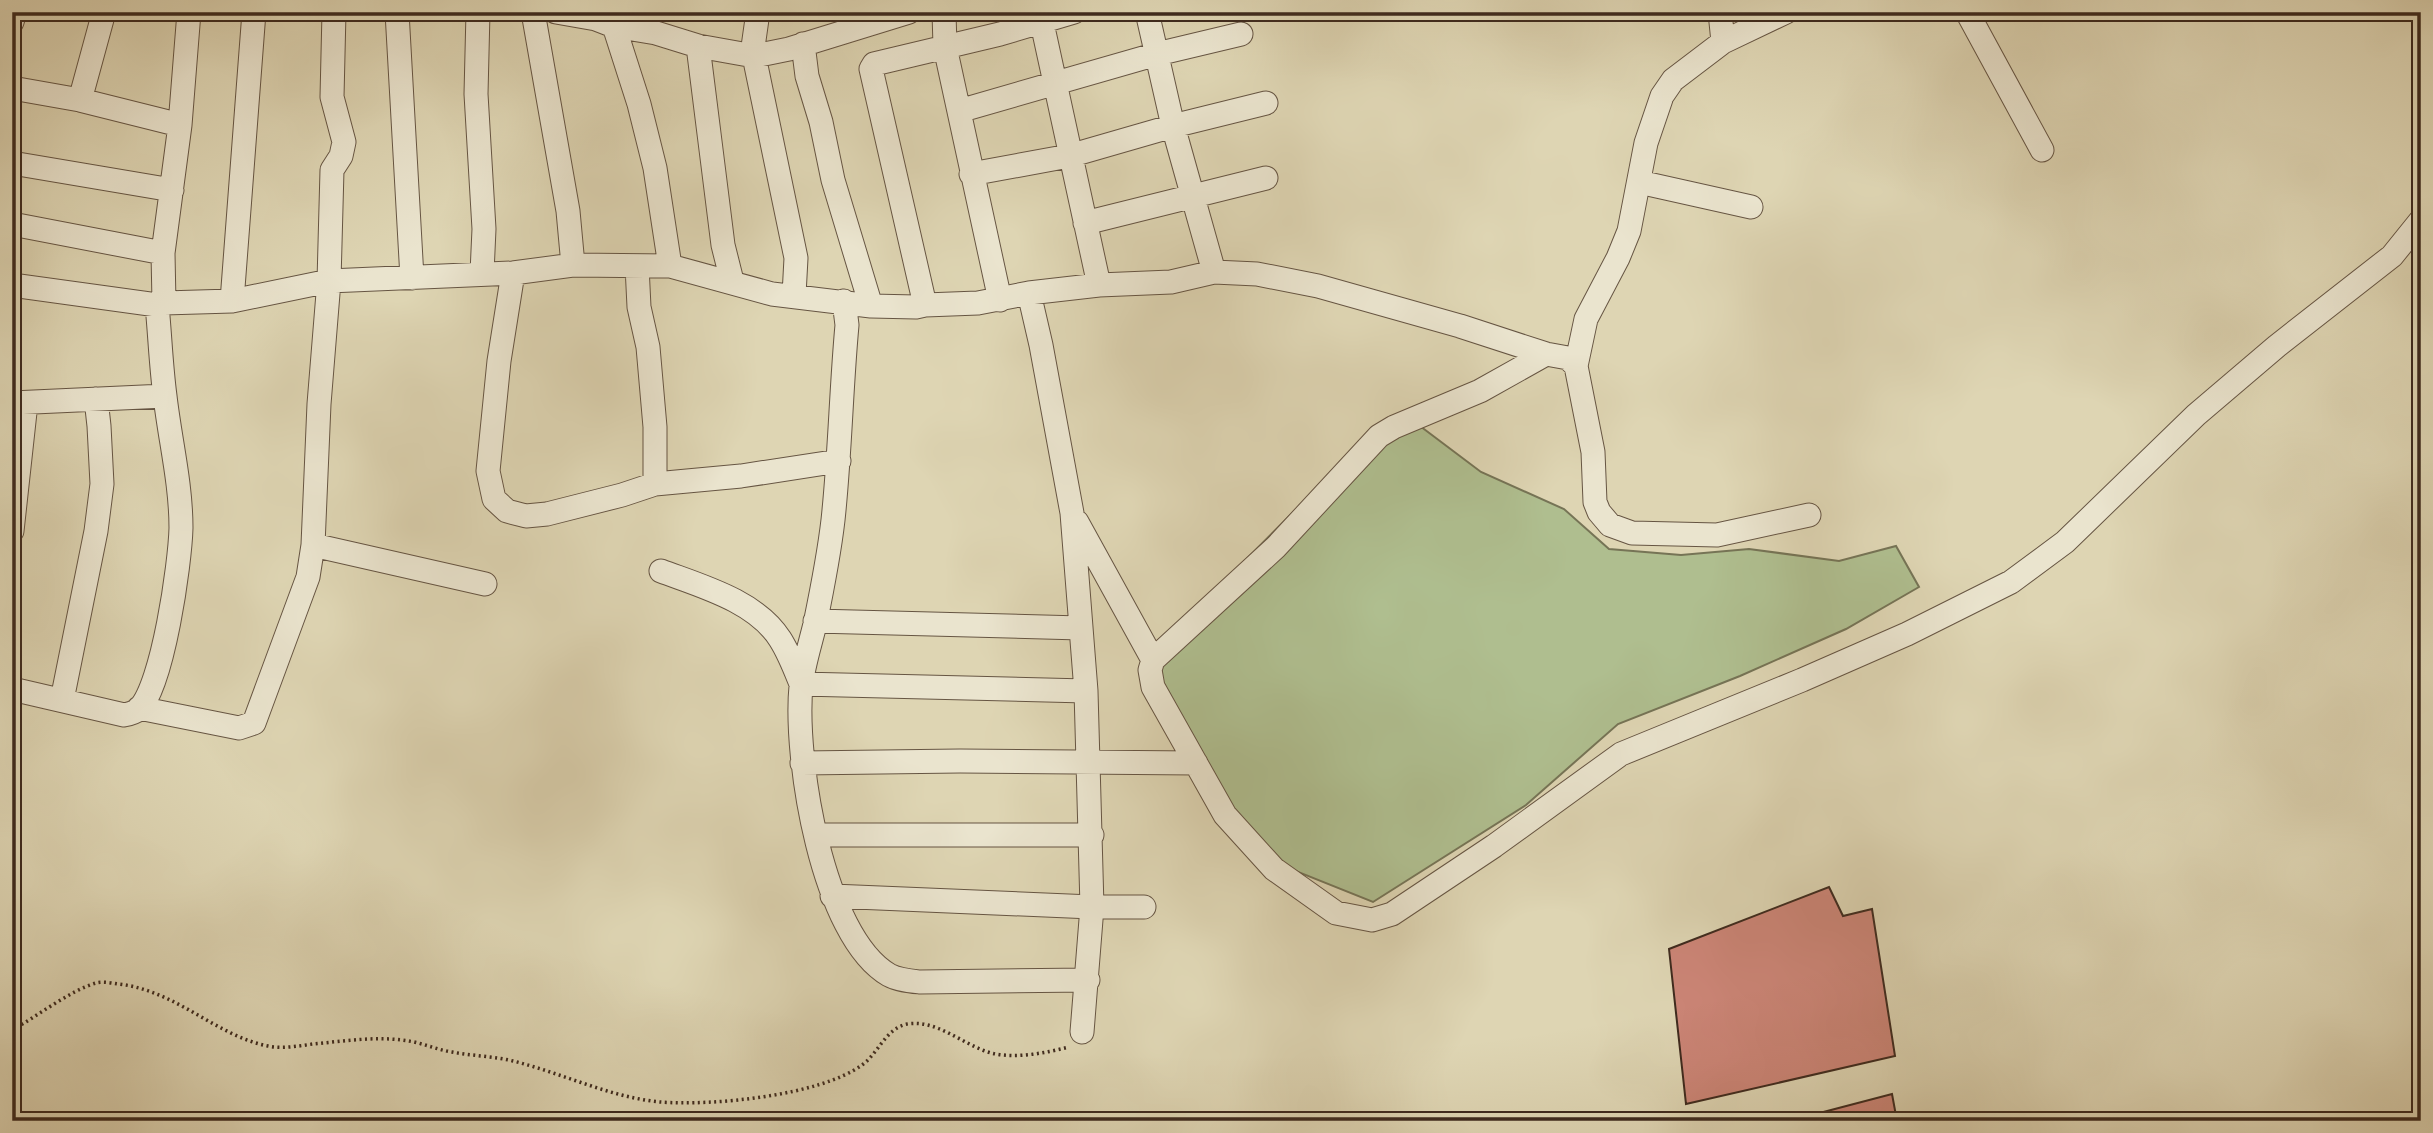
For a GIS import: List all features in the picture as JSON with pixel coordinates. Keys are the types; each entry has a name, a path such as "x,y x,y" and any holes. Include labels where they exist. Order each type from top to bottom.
{"street":[{"path":"12,22 15,12"},
{"path":"80,100 104,12"},
{"path":"12,689 118,715 132,714 139,708 153,684 163,649 181,531 179,487 165,396 161,304 163,253 180,125 189,12"},
{"path":"232,301 254,12"},
{"path":"139,708 239,728 254,723 308,578 313,545 318,404 329,281 332,170 341,156 344,142 332,97 334,12"},
{"path":"397,12 412,278"},
{"path":"478,12 476,94 484,229 482,273"},
{"path":"533,12 568,211 573,265"},
{"path":"556,12 659,23 698,46 743,55 803,44 909,12"},
{"path":"758,12 753,55 796,258 794,295"},
{"path":"944,12 945,47 1000,300"},
{"path":"925,305 871,69 874,64 1042,23 1074,12"},
{"path":"1147,12 1173,126 1214,272"},
{"path":"1720,12 1723,42"},
{"path":"1786,12 1723,42 1673,79 1662,96 1646,143 1629,231 1586,319 1576,366 1593,452 1595,502 1610,526 1632,533 1717,536 1809,515"},
{"path":"1967,12 2042,150"},
{"path":"603,19 639,104 655,168 670,266"},
{"path":"1042,23 1099,285"},
{"path":"959,111 1157,54 1241,34"},
{"path":"803,44 807,76 821,122 832,180 871,306"},
{"path":"698,46 723,244 732,281"},
{"path":"12,88 80,100 180,125"},
{"path":"971,174 1069,156 1266,103"},
{"path":"12,163 172,190"},
{"path":"1085,223 1266,178"},
{"path":"1639,182 1751,207"},
{"path":"1546,354 1480,391 1394,427 1379,436 1276,547 1153,660 1150,670 1153,687 1225,815 1274,869 1336,914 1372,920 1392,914 1494,846 1621,754 1907,634 2011,582 2065,542 2196,415 2392,256 2421,220"},
{"path":"12,224 163,253"},
{"path":"12,285 161,304 232,301 329,281 513,273 573,265 670,266 772,293 871,306 916,307 1000,300 1029,293 1099,285 1171,282 1214,272 1257,274 1318,286 1460,326 1546,354 1568,358 1576,366"},
{"path":"637,266 639,307 648,346 655,427 655,484"},
{"path":"513,273 499,362 489,455 489,482 494,499 507,511 526,516 547,514 655,484 741,477 839,461"},
{"path":"1029,293 1072,513 1086,691 1092,907 1082,1032"},
{"path":"844,301 847,325 839,461 830,547 801,684 799,726 802,763 816,835 832,896 863,950 888,975 896,978 920,982 1088,980"},
{"path":"12,531 19,403 165,396"},
{"path":"62,700 96,531 102,484 96,399"},
{"path":"1072,513 1153,660"},
{"path":"313,545 485,584"},
{"path":"661,571 720,595 759,617 780,638 801,684"},
{"path":"815,621 1081,628"},
{"path":"801,684 1086,691"},
{"path":"802,763 1196,763"},
{"path":"816,835 1092,835"},
{"path":"832,896 1092,907 1144,906"}],"path":[{"path":"12,1030 95,983 115,983 162,996 244,1038 270,1047 366,1039 412,1042 451,1052 513,1061 630,1096 679,1103 754,1099 839,1077 873,1057 894,1030 905,1024 917,1023 934,1027 984,1050 1007,1055 1068,1047 1082,1032"}],"green space":[{"path":"1412,420 1481,472 1564,509 1609,549 1681,555 1749,549 1839,561 1896,546 1919,587 1846,629 1740,676 1618,724 1526,805 1373,902 1288,868 1239,828 1155,670 1164,642 1376,429"}],"building":[{"path":"1829,887 1843,916 1872,909 1895,1056 1686,1104 1669,949"},
{"path":"1892,1094 1897,1121 1789,1121"}]}
